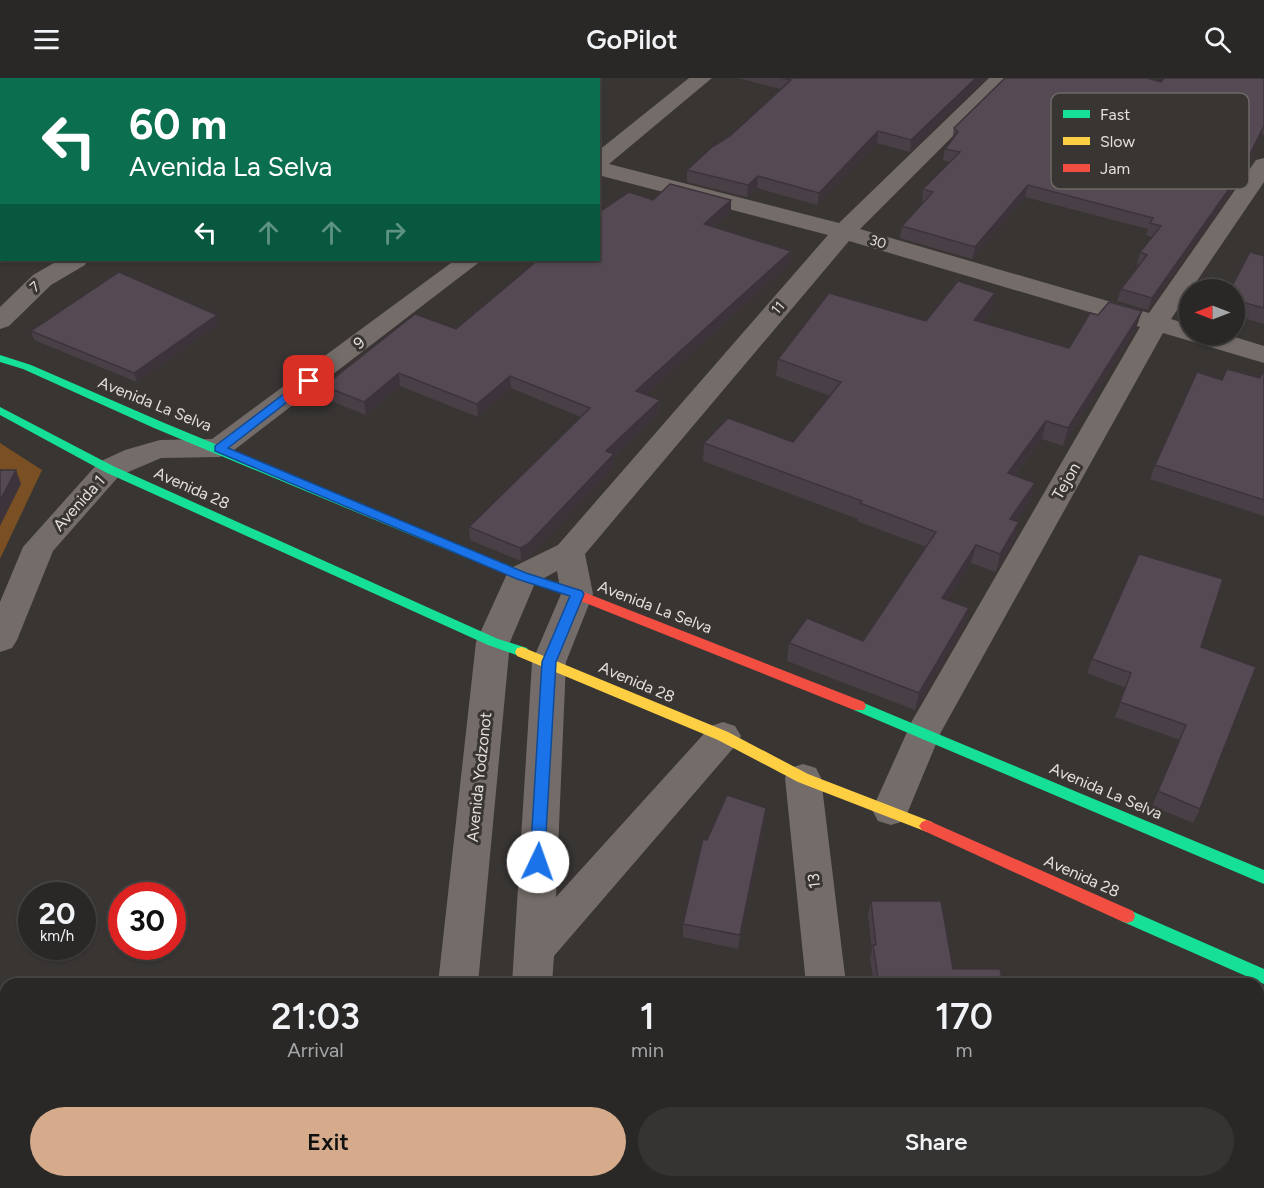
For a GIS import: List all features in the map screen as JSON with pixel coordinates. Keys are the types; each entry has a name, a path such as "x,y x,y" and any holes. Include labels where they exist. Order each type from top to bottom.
{"street":[{"path":"600,160 702,78"},
{"name":"11","path":"569,552 844,232 1001,78"},
{"name":"Tejon","path":"1249,187 1264,165"},
{"name":"30","path":"600,169 844,232 1179,329"},
{"name":"Tejon","path":"891,810 924,730 1156,322 1247,189"},
{"name":"7","path":"0,321 42,280 74,261"},
{"name":"9","path":"219,448 469,261"},
{"path":"1232,345 1264,355"},
{"name":"Avenida La Selva","path":"0,358 27,367 158,425 219,448 522,576 577,594 924,730 1264,877"},
{"name":"Avenida 28","path":"0,410 109,469 493,642 549,662 723,736 803,778 891,810 1264,977"},
{"name":"Avenida 1","path":"0,640 39,547 109,469 135,456 160,449 219,448"},
{"path":"522,576 569,552 577,594 549,662 532,968"},
{"name":"Avenida Yodzonot","path":"459,978 493,642 522,576"},
{"path":"532,968 723,736"},
{"name":"13","path":"803,778 825,978"}],"shaded area":[{"path":"0,443 42,470 0,559"}],"building":[{"path":"782,78 976,78 911,140 878,131 819,193 758,176 748,185 687,170 712,147 730,136 791,80"},
{"path":"1005,78 1147,78 1161,82 1164,78 1264,78 1264,126 1249,156 1249,93 1051,93 1051,189 1229,189 1152,298 1121,289 1147,255 1140,252 1161,226 1150,223 1153,218 1028,185 975,247 902,226 933,192 923,189 960,152 945,149 958,132 954,128"},
{"path":"670,184 731,200 704,224 791,251 636,391 660,400 606,451 614,454 528,544 520,548 469,527 590,408 510,376 477,404 399,373 364,402 324,386 415,314 456,329 537,261 600,261 600,212 629,192 653,200"},
{"path":"1250,252 1264,256 1264,308 1245,303 1245,279 1236,279"},
{"path":"119,272 217,315 134,373 31,331"},
{"path":"958,281 995,293 974,320 1069,348 1090,313 1098,315 1109,302 1142,311 1068,428 1046,421 1008,473 1035,483 1010,519 1019,522 1000,554 976,545 942,598 969,608 919,693 789,643 807,618 863,641 936,532 860,503 862,501 704,443 728,418 793,442 841,382 778,359 829,293 926,321"},
{"path":"1227,369 1260,378 1262,373 1264,374 1264,500 1155,465 1197,372 1222,380"},
{"path":"0,470 16,470 0,501"},
{"path":"1139,554 1223,579 1201,647 1256,667 1200,809 1158,791 1186,725 1120,702 1131,673 1092,659"},
{"path":"727,795 766,808 740,935 683,924 703,839 707,840"},
{"path":"871,901 941,901 953,969 1000,969 1002,978 878,978 873,945 876,945"}],"traffic: fast":[{"path":"0,358 27,367 158,425 522,576 563,589"},
{"path":"0,410 109,469 493,642 522,652"},
{"path":"859,706 1264,877"},
{"path":"1127,916 1264,977"}],"traffic: slow":[{"path":"522,652 723,736 803,778 927,826"}],"traffic: jam":[{"path":"563,589 859,706"},
{"path":"927,826 1127,916"}],"route":[{"path":"309,381 219,448 522,576 577,594 549,662 538,862"}]}
